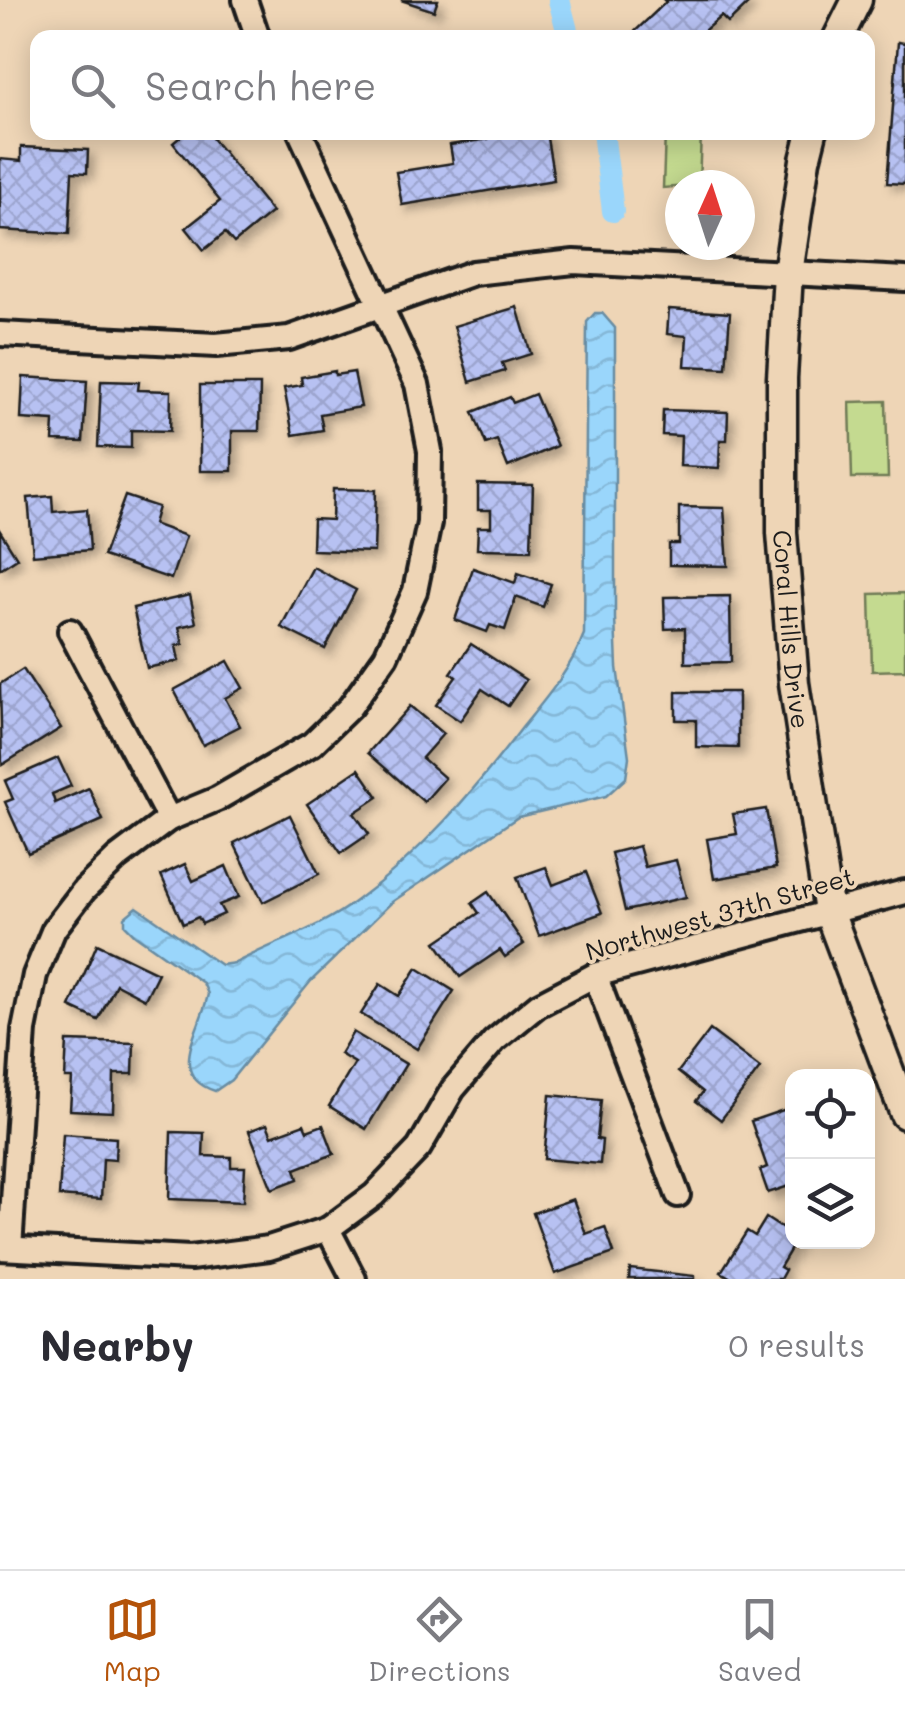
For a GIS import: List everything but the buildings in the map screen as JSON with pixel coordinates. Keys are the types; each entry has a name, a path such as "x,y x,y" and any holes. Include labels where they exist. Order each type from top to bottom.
{"street":[{"path":"245,0 255,30"},
{"path":"842,30 857,0"},
{"path":"5,1248 24,1030 35,976 54,929 84,890 117,858 169,819 217,799 312,744 350,707 386,656 414,591 429,523 430,451 417,384 304,140"},
{"name":"Coral Hills Drive","path":"810,140 788,273 782,378 782,533 794,683 829,912 905,1114"},
{"path":"0,334 216,345 289,338 473,273 574,262 905,279"},
{"path":"70,631 169,819"},
{"name":"Northwest 37th Street","path":"5,1248 190,1258 269,1248 328,1229 374,1196 419,1148 453,1089 494,1041 538,1005 595,974 905,892"},
{"path":"595,974 678,1195"},
{"path":"328,1229 354,1279"}],"green space":[{"path":"665,140 701,140 700,170 665,170 665,188"},
{"path":"886,401 888,478 852,478 850,402"},
{"path":"905,593 905,670 872,671 870,594"}],"water":[{"path":"595,313 602,313 615,328 615,618 629,757 626,778 606,796 518,817 392,902 311,981 231,1080 215,1091 200,1084 192,1074 190,1050 208,994 203,983 135,935 125,925 125,917 137,907 221,965 235,963 313,927 357,900 424,842 484,776 548,695 584,634 587,322"}],"waterway":[{"path":"559,0 567,30"},
{"path":"604,140 613,211"}]}
